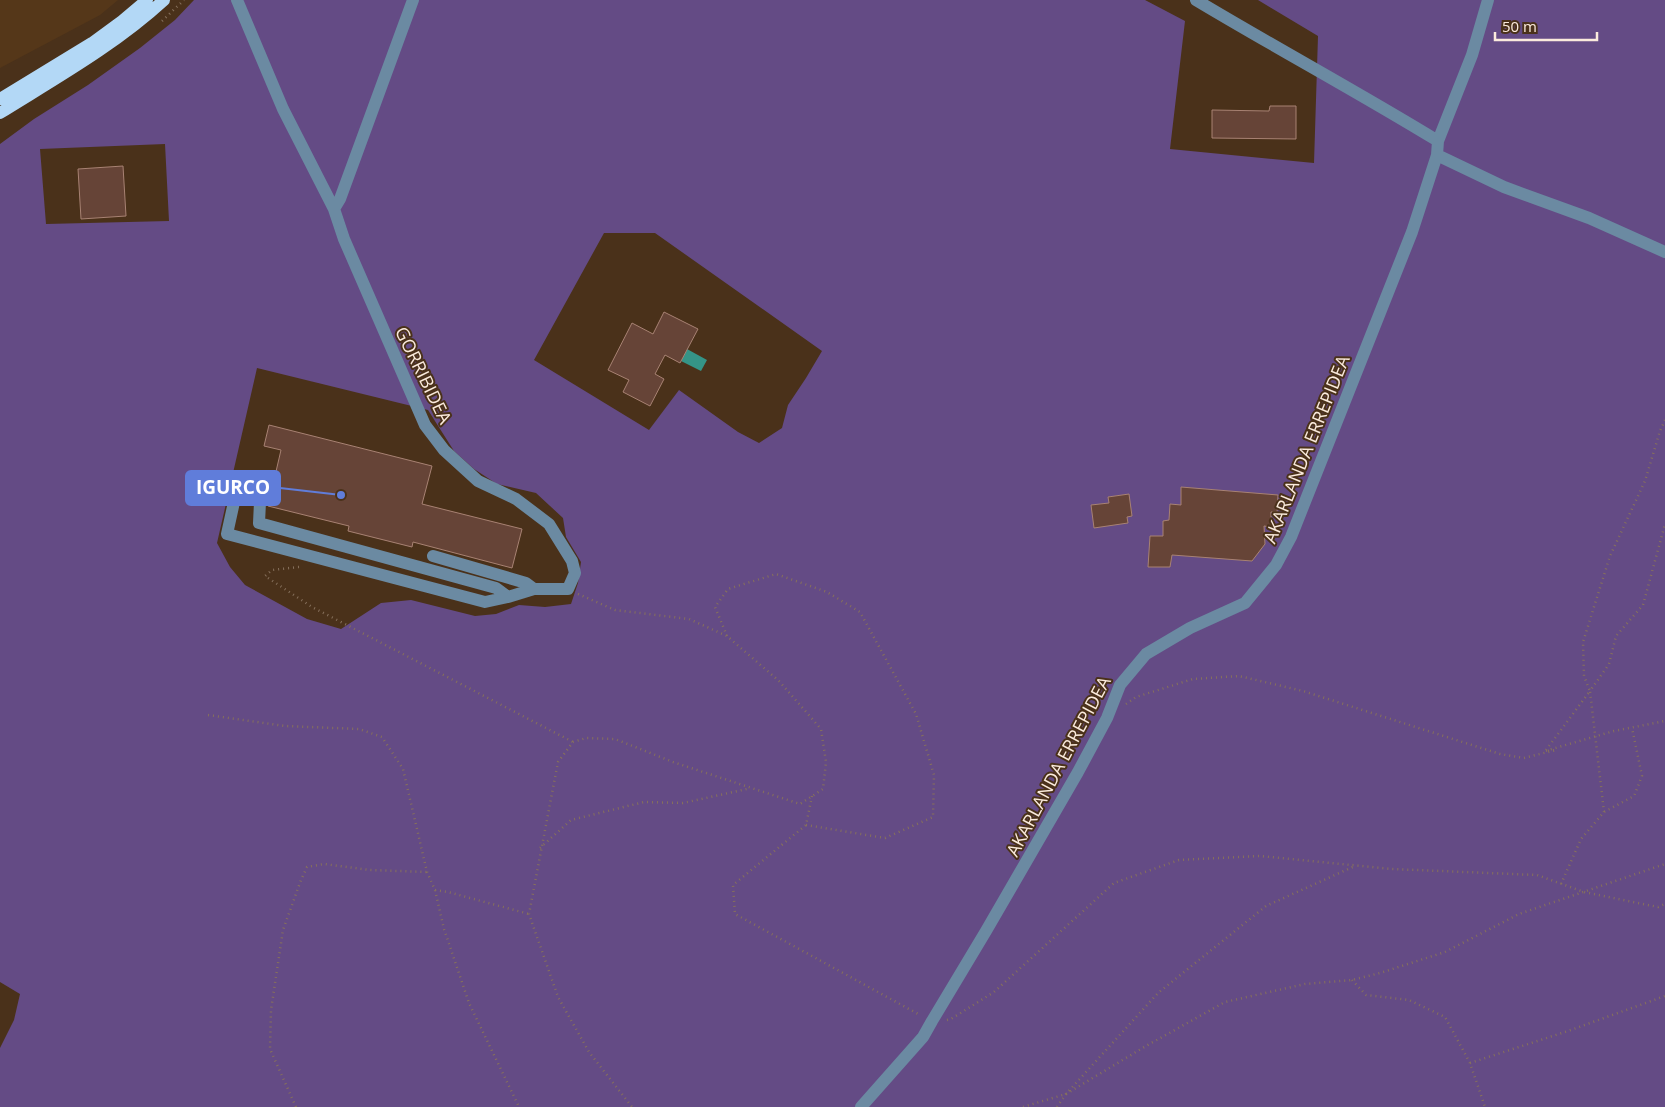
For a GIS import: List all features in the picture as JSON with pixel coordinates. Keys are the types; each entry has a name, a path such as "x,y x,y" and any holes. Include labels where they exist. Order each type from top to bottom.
{"main road":[{"path":"0,99 92,43 147,0"},
{"path":"0,113 103,47 129,29 164,0"}],"street":[{"name":"GORRIBIDEA","path":"237,0 283,109 334,209 359,274 425,425 444,450 478,481 516,499 549,524 572,561 575,573 568,589"},
{"path":"334,209 340,199 413,0"},
{"path":"1196,0 1438,141"},
{"name":"AKARLANDA ERREPIDEA","path":"861,1107 923,1037 996,915 1106,718 1120,684 1146,654 1190,628 1244,603 1276,565 1291,537 1412,232 1437,155 1438,141 1472,55 1488,0"},
{"path":"1437,155 1504,187 1589,218 1665,252"},
{"path":"508,597 496,588 259,523 260,502 248,492 236,493 227,534 485,602 508,597 534,589 568,589"},
{"path":"433,556 526,583 534,589"}],"path":[{"path":"1604,812 1590,690 1584,676 1583,642 1610,556 1645,481 1665,420"},
{"path":"1545,751 1609,664 1616,636 1643,605 1665,524"},
{"path":"307,566 272,570 265,576 312,607 573,742"},
{"path":"727,636 715,606 728,589 776,574 827,592 860,612 916,714 934,775 933,817 885,838 806,825"},
{"path":"568,589 615,610 689,620 727,636 779,681 821,730 826,762 823,789 800,804 672,762 615,739 586,738 573,742 558,762 540,848 529,914 558,997 589,1052 632,1107"},
{"path":"1106,718 1136,697 1192,679 1239,676 1303,691 1500,754 1524,758 1556,750 1545,751"},
{"path":"208,715 285,726 359,729 382,737 403,769 427,872 435,890 444,929 469,1003 519,1107"},
{"path":"1545,751 1614,731 1665,721"},
{"path":"1561,884 1580,839 1604,812 1634,796 1642,776 1632,728"},
{"path":"540,848 572,820 644,802 683,803 749,788"},
{"path":"812,796 806,825 734,885 735,914 932,1021 951,1019 994,992 1114,883 1179,860 1260,856 1392,869 1537,875 1584,892 1658,907 1665,904"},
{"path":"296,1107 270,1049 271,1010 283,930 307,867 324,864 370,870 427,872"},
{"path":"1023,1107 1066,1094 1225,1002 1306,984 1352,980 1380,973 1445,952 1519,914 1665,864"},
{"path":"1056,1107 1158,993 1266,906 1356,865"},
{"path":"435,890 466,896 529,914"},
{"path":"1352,980 1366,995 1409,1000 1445,1017 1470,1063 1485,1107"},
{"path":"1470,1063 1568,1031 1665,996"}],"shaded area":[{"path":"0,0 118,0 100,15 0,68"},
{"path":"194,0 1145,0 1185,21 1170,149 1314,163 1318,36 1258,0 1665,0 1665,1107 0,1107 0,1048 14,1020 20,994 0,982 0,144 34,119 88,85 175,20","holes":["165,144 169,221 46,224 40,149","604,233 655,233 822,351 788,405 782,428 759,443 738,432 679,390 649,430 534,360","257,368 428,410 454,451 474,469 497,484 536,493 563,518 566,537 581,562 578,583 571,604 545,607 519,605 496,614 475,616 411,600 381,603 341,629 307,619 245,585 230,567 217,543"]}],"water":[{"path":"687,349 707,360 701,371 681,361"}],"building":[{"path":"1270,106 1296,106 1296,139 1212,138 1212,110 1269,111"},
{"path":"123,166 126,216 81,219 78,169"},
{"path":"664,312 698,329 680,363 665,355 655,374 664,379 650,406 623,392 629,380 608,370 632,323 653,334"},
{"path":"269,425 432,466 422,504 522,529 512,568 413,542 412,547 348,531 349,526 268,506 281,450 264,446"},
{"path":"1181,487 1278,495 1277,512 1271,512 1271,527 1264,526 1265,544 1252,561 1172,555 1170,567 1148,567 1150,536 1163,536 1163,521 1169,520 1170,504 1181,505"},
{"path":"1129,494 1132,516 1127,517 1128,523 1094,528 1091,505 1109,503 1108,497"}],"place":[{"name":"IGURCO","path":"341,495"}]}
